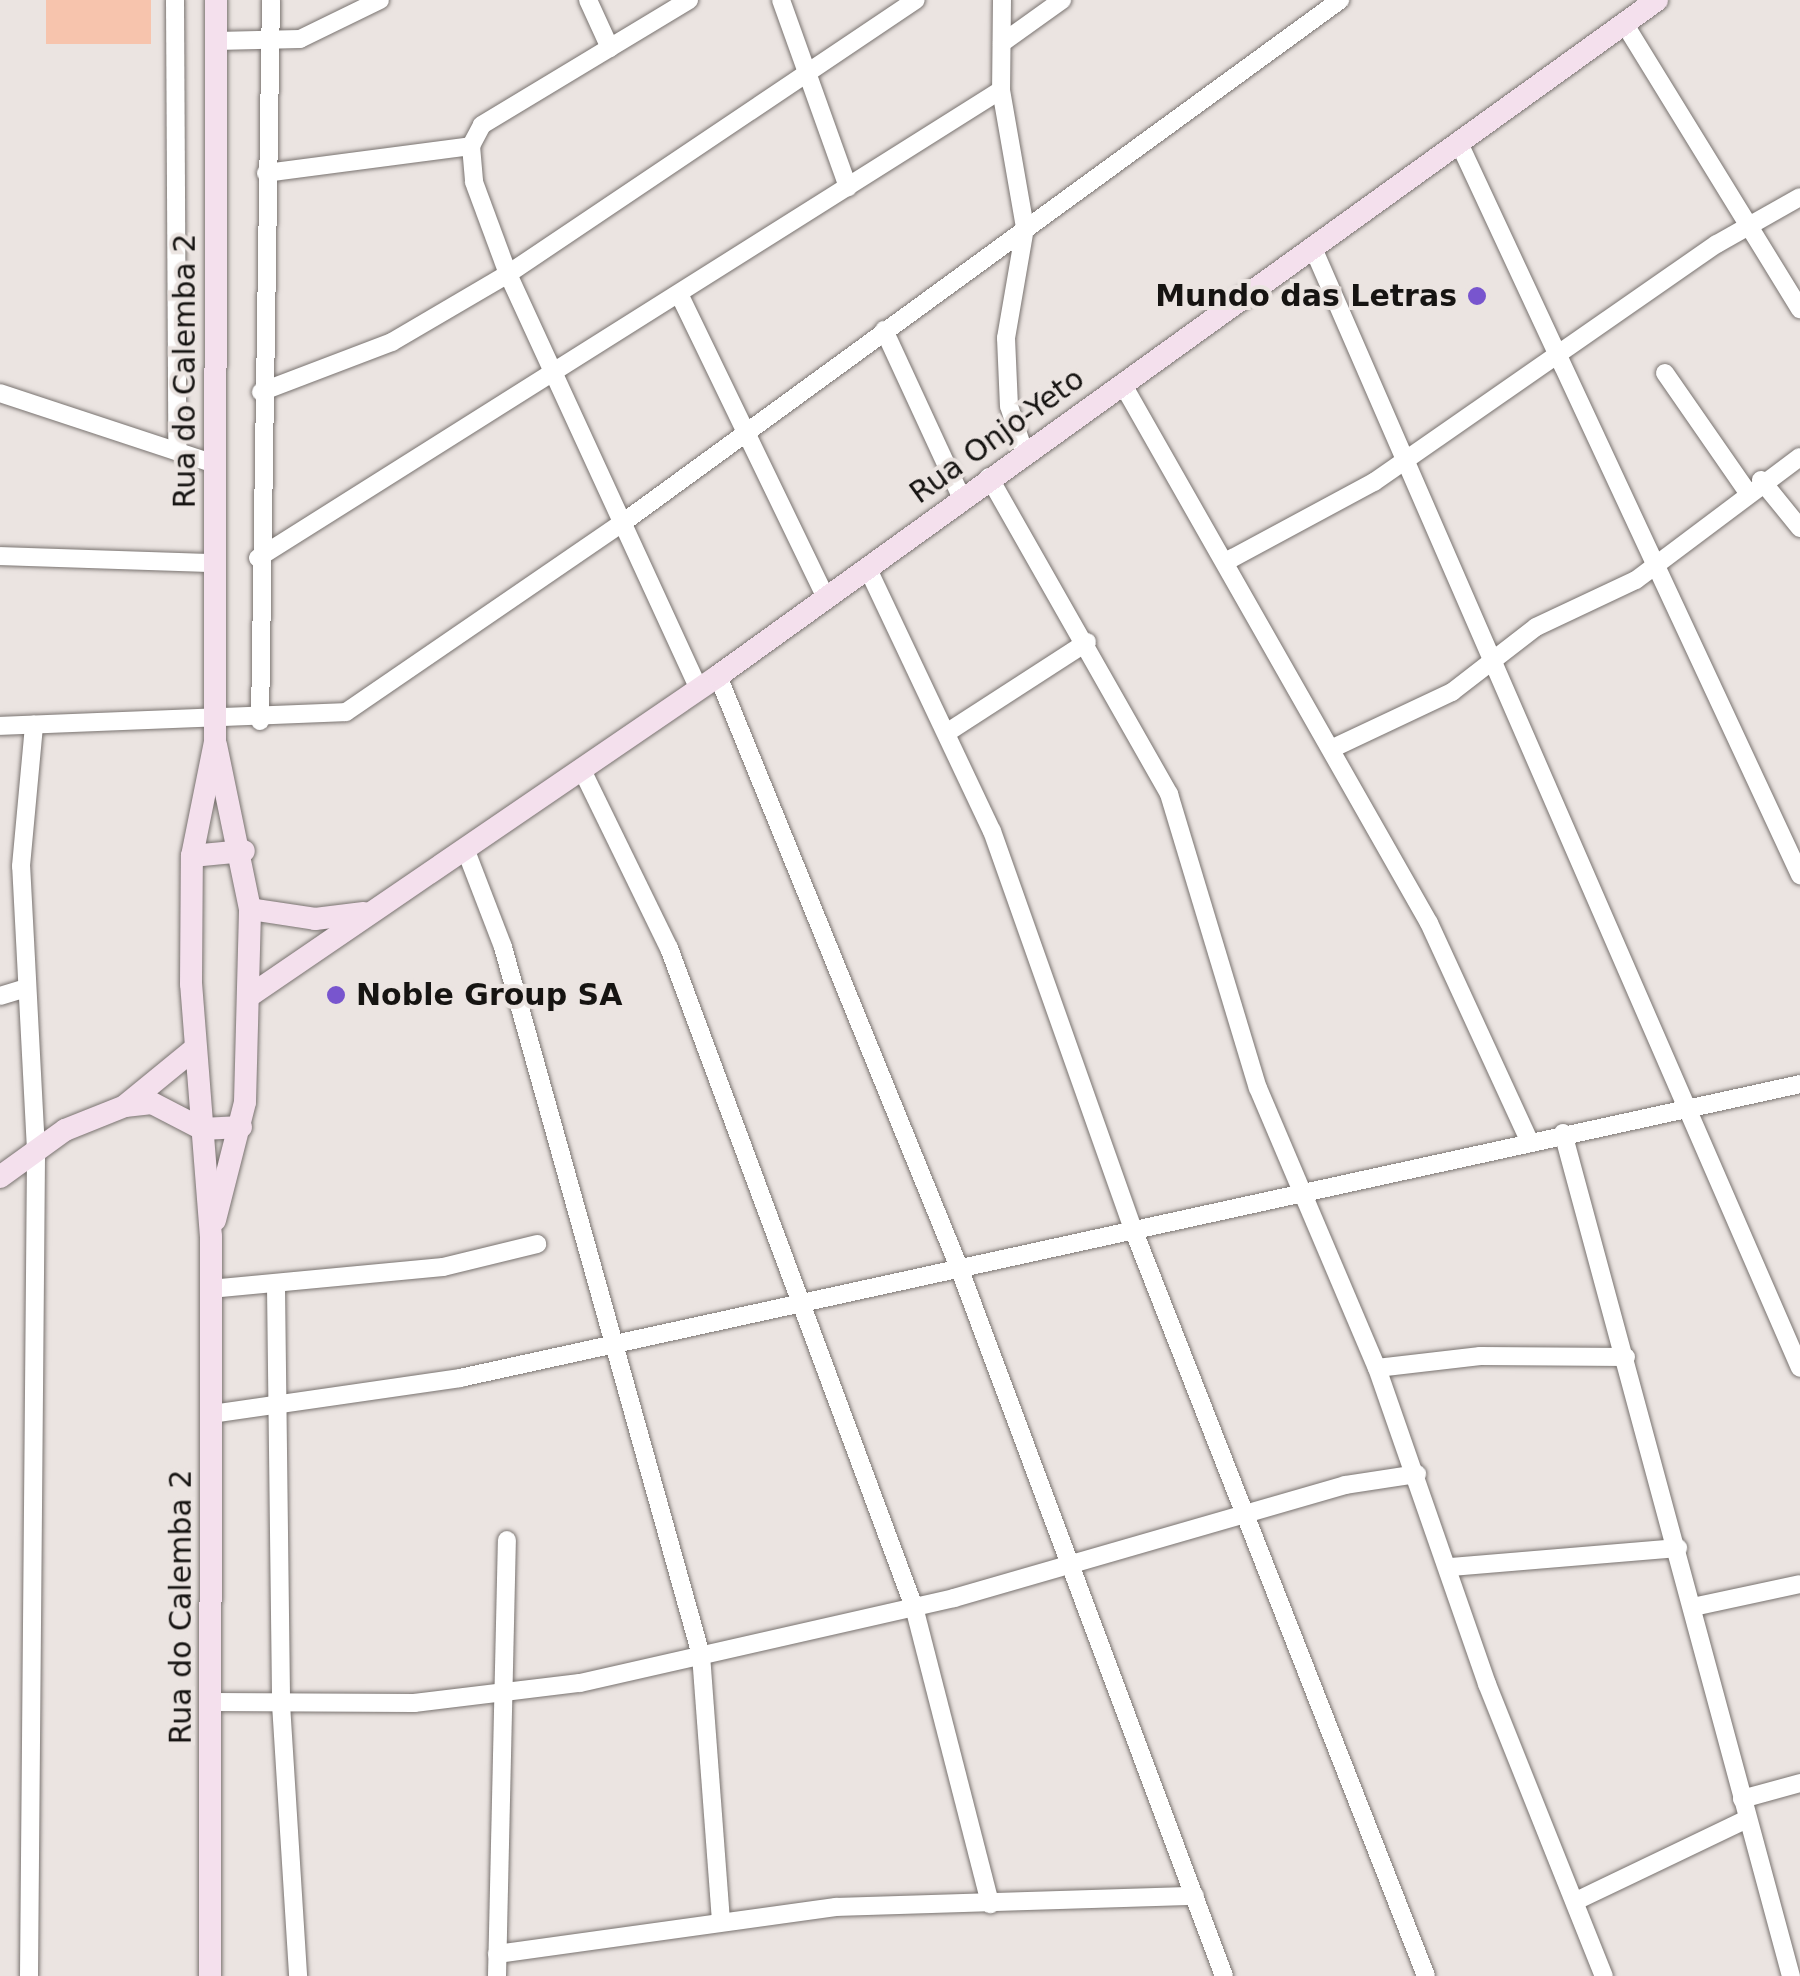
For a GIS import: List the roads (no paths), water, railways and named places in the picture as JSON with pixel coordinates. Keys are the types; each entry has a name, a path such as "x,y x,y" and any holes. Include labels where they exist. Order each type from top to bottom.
{"main road":[{"name":"Rua do Calemba 2","path":"210,1976 210,1237 193,1050 192,856 215,732 216,0"},
{"name":"Rua Onjo-Yeto","path":"248,997 367,912 466,850 709,683 1024,452 1657,0"},
{"name":"Rua do Calemba 2","path":"210,1237 241,1127 250,909 244,851 215,732"},
{"path":"192,856 244,851"},
{"path":"250,909 315,919 367,912"},
{"path":"0,1177 36,1150 125,1106 193,1050"},
{"path":"125,1106 152,1103 202,1129 241,1127"}],"street":[{"path":"175,0 177,451"},
{"path":"260,721 258,558 271,0"},
{"path":"216,41 270,44 380,0"},
{"path":"588,0 610,48"},
{"path":"690,0 482,124 471,146 508,274 552,378 621,524 709,683 958,1266 1224,1976"},
{"path":"781,0 848,187"},
{"path":"261,392 392,342 508,274 806,69 916,0"},
{"path":"1002,0 1001,90 1025,228 1006,338 1009,406 1024,452"},
{"path":"1002,43 1062,0"},
{"path":"0,726 215,732 260,721 346,712 621,524 1340,0"},
{"path":"1624,23 1800,309"},
{"path":"258,558 681,298 1001,90"},
{"path":"1459,143 1562,352 1800,875"},
{"path":"266,173 471,146"},
{"path":"1226,561 1400,462 1748,226 1800,197"},
{"path":"1312,248 1400,462 1492,661 1682,1105 1800,1368"},
{"path":"681,298 826,598"},
{"path":"884,330 962,499"},
{"path":"1665,373 1754,485 1800,528"},
{"path":"1122,383 1226,561 1467,996 1530,1143"},
{"path":"0,393 215,464"},
{"path":"1331,749 1452,692 1492,661 1657,562 1754,485 1800,456"},
{"path":"989,478 1088,642 1170,794 1258,1088 1377,1368 1451,1568 1486,1684 1604,1976"},
{"path":"0,556 215,563"},
{"path":"867,567 951,730 1133,1228 1426,1976"},
{"path":"951,730 1088,642"},
{"path":"29,1976 36,1150 23,989 20,866 34,726"},
{"path":"582,770 669,948 796,1303 914,1607 990,1904"},
{"path":"466,850 503,946 701,1655 722,1920"},
{"path":"0,996 23,989"},
{"path":"211,1414 278,1406 616,1344 958,1266 1304,1194 1682,1105 1800,1084"},
{"path":"1563,1133 1791,1976"},
{"path":"210,1289 276,1287 443,1268 537,1244"},
{"path":"276,1287 280,1704 298,1976"},
{"path":"1377,1368 1480,1356 1626,1357"},
{"path":"211,1702 280,1704 504,1696 914,1607 1244,1514 1417,1474"},
{"path":"497,1976 507,1540"},
{"path":"1451,1568 1678,1548"},
{"path":"1693,1607 1800,1584"},
{"path":"1742,1800 1800,1783"},
{"path":"1576,1901 1747,1818"},
{"path":"497,1954 722,1920 1195,1896"}],"place":[{"name":"Mundo das Letras","path":"1477,296"},
{"name":"Noble Group SA","path":"336,995"}]}
